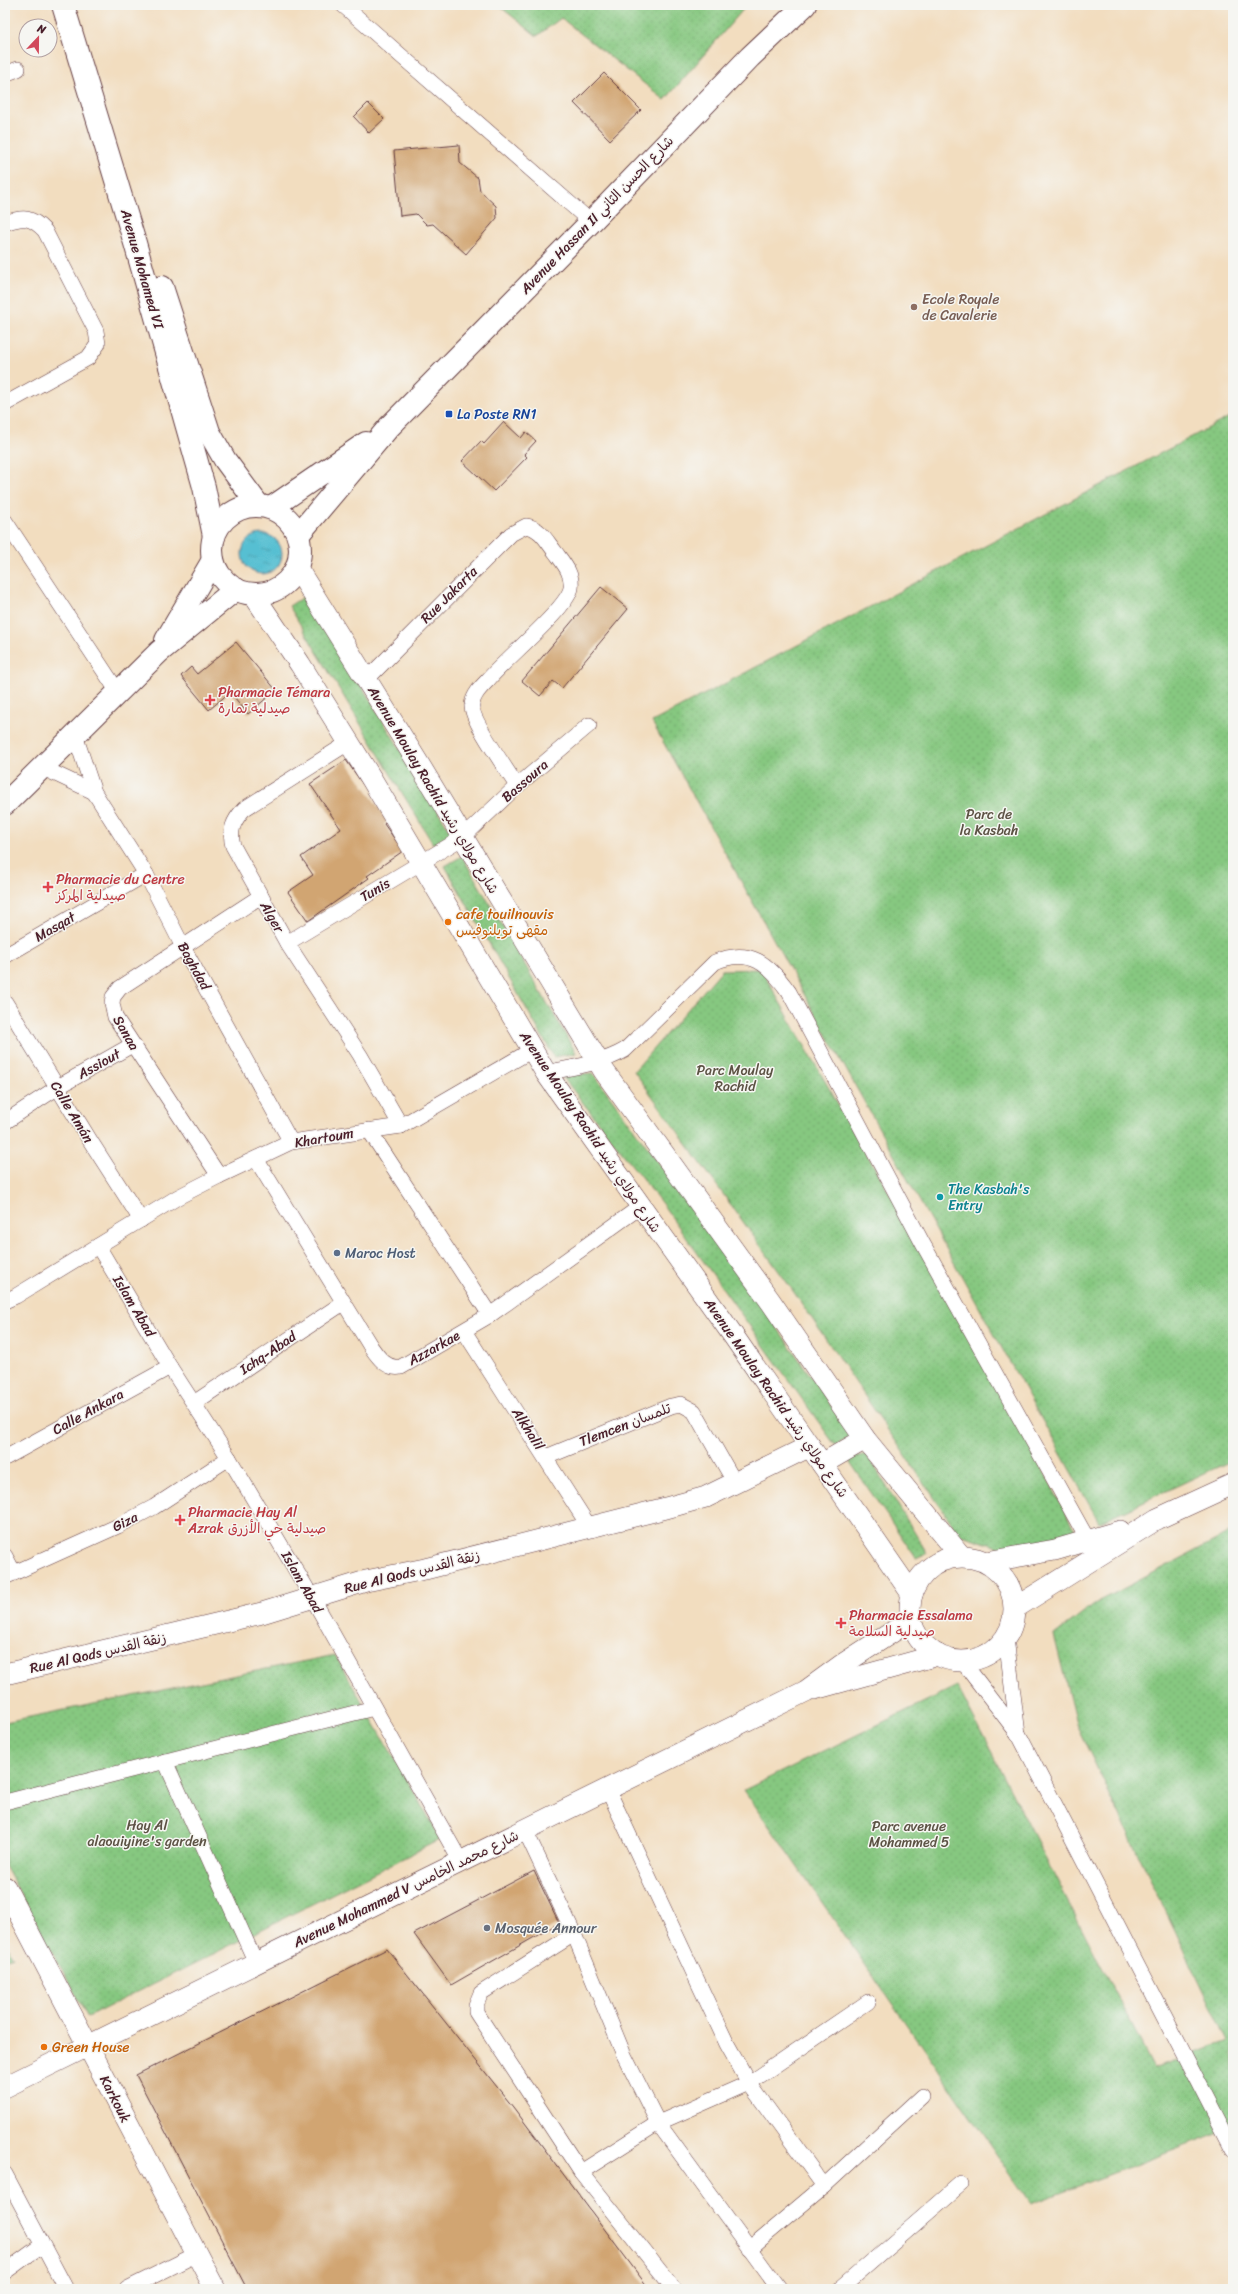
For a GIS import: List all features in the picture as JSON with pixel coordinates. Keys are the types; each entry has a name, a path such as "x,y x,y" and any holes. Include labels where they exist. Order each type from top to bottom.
{"main road":[{"name":"Avenue Hassan II شارع الحسن الثاني","path":"298,535 389,427 591,222 755,52 805,5"},
{"name":"Avenue Mohamed VI","path":"70,9 210,432 225,460 265,507"},
{"name":"Avenue Mohamed VI","path":"70,9 198,463 214,536"},
{"name":"Avenue Hassan II شارع الحسن الثاني","path":"265,507 389,427"},
{"path":"246,506 265,507 283,515 292,524 298,535 300,546 297,568 289,579 279,588 266,593 245,592 222,577 213,560 212,548 214,536 219,525 231,513 246,506"},
{"path":"159,652 213,560"},
{"name":"Avenue Moulay Rachid شارع مولاي رشيد","path":"297,568 598,1062 771,1302 865,1439 961,1556"},
{"path":"5,804 159,652 245,592"},
{"name":"Avenue Moulay Rachid شارع مولاي رشيد","path":"245,592 300,664 546,1073 640,1207 730,1331 912,1594"},
{"path":"822,1464 865,1439"},
{"name":"Rue Al Qods زنقة القدس","path":"5,1674 163,1637 312,1599 366,1581 425,1569 590,1528 706,1497 810,1446"},
{"path":"986,1562 1055,1550 1089,1542 1157,1519 1233,1484"},
{"path":"1015,1608 1157,1519"},
{"path":"961,1556 986,1562 997,1570 1006,1580 1012,1592 1015,1608 1013,1623 1006,1638 994,1650 979,1659 962,1661 938,1655 926,1646 916,1634 911,1620 912,1594 917,1582 925,1572 936,1564 961,1556"},
{"path":"806,1691 843,1664 911,1620"},
{"path":"806,1691 938,1655"},
{"name":"Avenue Mohammed V شارع محمد الخامس","path":"5,2087 806,1691"},
{"name":"Karkouk","path":"5,1887 215,2289"}],"street":[{"path":"343,5 591,222"},
{"path":"5,223 20,219 29,219 36,222 45,231 96,331 98,344 88,358 5,404"},
{"path":"5,522 118,692"},
{"name":"Rue Jakarta","path":"366,680 511,534 526,526 539,531 565,565 571,578 571,590 560,608 501,664 476,694 471,706 471,712 479,726 517,786"},
{"name":"Bassoura","path":"462,838 517,786 589,725"},
{"name":"Baghdad","path":"75,734 94,792 146,874 184,948 291,1142"},
{"name":"Alger","path":"348,743 244,810 233,825 230,836 233,846 287,943 360,1055 401,1126"},
{"path":"41,767 94,792"},
{"name":"Tunis","path":"287,943 462,838"},
{"name":"Masqat","path":"5,956 146,874"},
{"name":"Sanaa","path":"219,1176 132,1045 115,1017 112,1003 113,997 120,988 184,948 261,896"},
{"path":"546,1073 598,1062 625,1050 715,962 730,955 746,957 762,962 776,974 789,992 923,1244 1089,1542"},
{"name":"Calle Amán","path":"5,1002 141,1220"},
{"name":"Assiout","path":"5,1122 58,1087 132,1045"},
{"name":"Khartoum","path":"11,1299 178,1197 219,1176 291,1142 401,1126 532,1050"},
{"path":"369,1130 490,1315"},
{"name":"Azzarkae","path":"256,1159 343,1303 377,1356 385,1364 394,1367 401,1366 464,1332 640,1207"},
{"name":"Islam Abad","path":"98,1246 170,1367 229,1458 312,1599 461,1862"},
{"name":"Ichq-Abad","path":"194,1403 343,1303"},
{"name":"Alkhalil","path":"464,1332 546,1456 590,1528"},
{"name":"Calle Ankara","path":"5,1458 170,1367"},
{"name":"Tlemcen تلمسان","path":"546,1456 671,1406 681,1404 694,1411 735,1484"},
{"name":"Giza","path":"9,1575 118,1526 154,1507 229,1458"},
{"path":"5,1556 9,1575"},
{"path":"1006,1638 1019,1736"},
{"path":"962,1661 1019,1736 1233,2150"},
{"path":"5,1802 374,1708"},
{"path":"165,1761 256,1963"},
{"path":"608,1790 698,1985 749,2083 824,2186"},
{"path":"525,1830 574,1934 624,2055 658,2123 748,2249 779,2289"},
{"path":"574,1934 482,1993 476,2005 478,2018 581,2172 674,2289"},
{"path":"581,2172 658,2123 749,2083 868,2002"},
{"path":"748,2249 824,2186 922,2096"},
{"path":"5,2174 66,2289"},
{"path":"840,2289 961,2184"},
{"path":"5,2272 42,2245"},
{"path":"126,2289 197,2254"}],"green space":[{"path":"498,5 747,5 665,100 561,18 537,36"},
{"name":"Parc de la Kasbah","path":"1233,415 1233,1460 1099,1522 652,722"},
{"path":"306,595 452,834 433,844 289,606"},
{"path":"462,856 576,1053 554,1057 445,866"},
{"name":"Parc Moulay Rachid","path":"761,969 967,1325 1078,1536 1019,1554 959,1534 791,1288 634,1071 722,970"},
{"path":"593,1073 733,1264 853,1437 835,1445 663,1205 562,1076"},
{"path":"867,1454 927,1553 916,1558 848,1459"},
{"name":"Parc avenue Mohammed 5","path":"1233,1531 1233,2128 1031,2204 744,1790 957,1686 1154,2068 1228,2041 1076,1724 1054,1635 1094,1604"},
{"name":"Hay Al alaouiyine's garden","path":"335,1655 441,1839 88,2017 5,1866 5,1722"},
{"path":"5,1943 13,1957 5,1960"}],"water":[{"path":"258,534 266,534 273,537 279,543 282,554 279,565 273,571 266,574 258,574 251,571 245,565 242,558 242,550 245,543 251,537"}],"building":[{"path":"604,73 641,110 610,140 574,103"},
{"path":"368,103 384,119 369,133 354,117"},
{"path":"459,145 460,163 478,178 480,191 496,206 497,218 466,254 433,224 427,225 416,214 400,216 394,151"},
{"path":"504,422 521,438 526,432 536,441 524,454 527,457 494,491 462,461 481,441 484,444"},
{"path":"601,587 628,609 562,688 553,681 540,696 522,681"},
{"path":"236,642 276,690 248,714 230,692 209,710 181,676 191,667 197,674"},
{"path":"346,760 388,821 384,824 403,851 367,876 369,878 308,921 288,892 313,875 301,857 341,829 310,784"},
{"name":"Mosquée Annour","path":"534,1871 559,1923 451,1985 414,1934"},
{"path":"387,1949 513,2107 647,2286 640,2289 247,2289 136,2075"}],"place":[{"name":"Ecole Royale de Cavalerie","path":"914,307"},
{"name":"La Poste RN1","path":"449,414"},
{"name":"Pharmacie Témara صيدلية تمارة","path":"210,700"},
{"name":"Pharmacie du Centre صيدلية المركز","path":"48,887"},
{"name":"cafe touilnouvis مقهى تويلنوفيس","path":"448,922"},
{"name":"The Kasbah's Entry","path":"940,1197"},
{"name":"Maroc Host","path":"337,1253"},
{"name":"Pharmacie Hay Al Azrak صيدلية حي الأزرق","path":"180,1520"},
{"name":"Pharmacie Essalama صيدلية السلامة","path":"841,1623"},
{"name":"Mosquée Annour","path":"487,1928"},
{"name":"Green House","path":"44,2047"}]}
